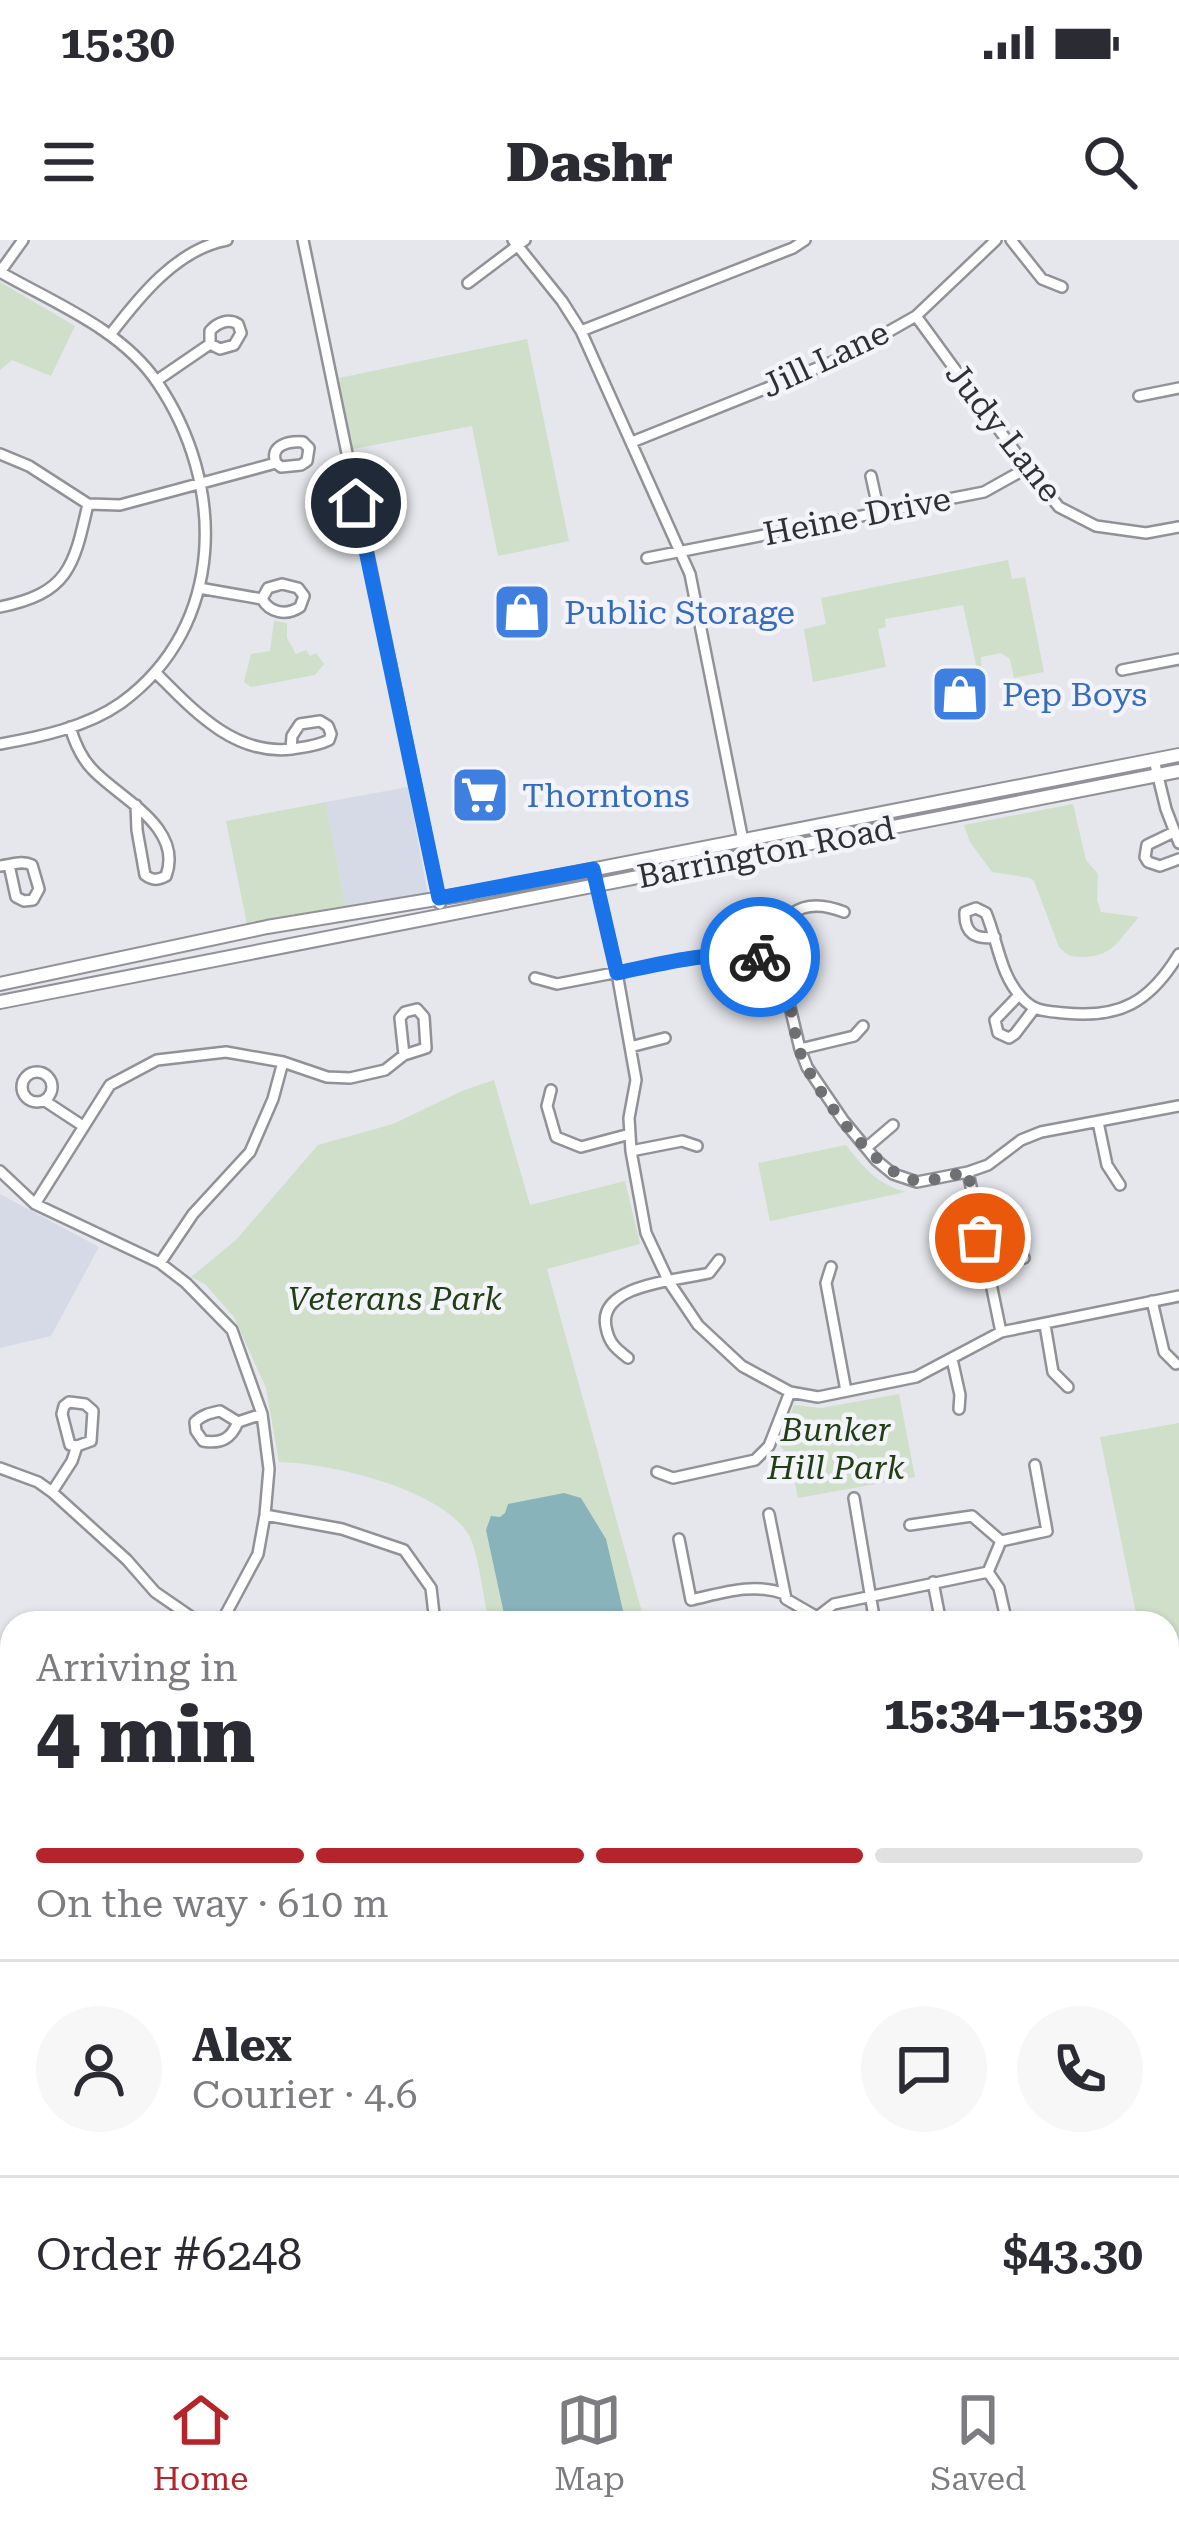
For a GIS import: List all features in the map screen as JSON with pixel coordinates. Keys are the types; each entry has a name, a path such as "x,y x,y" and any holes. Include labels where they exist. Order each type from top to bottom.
{"main road":[{"name":"Barrington Road","path":"0,984 247,931 1179,755"},
{"name":"Barrington Road","path":"0,1002 1179,771"}],"street":[{"path":"0,743 70,728 119,705 155,672 186,628 208,535 202,484 156,381 110,335 0,272 23,240"},
{"path":"110,335 140,296 176,266 209,242 227,240"},
{"path":"303,240 442,915"},
{"path":"581,331 805,240"},
{"name":"Jill Lane","path":"632,442 842,358 916,316 996,240"},
{"path":"1011,240 1042,280 1062,286"},
{"path":"468,283 518,242 581,331 690,574 746,856"},
{"name":"Judy Lane","path":"916,316 1059,507 1096,526 1147,532 1179,526"},
{"path":"156,381 210,344"},
{"path":"1139,395 1179,388"},
{"path":"0,454 29,466 88,504 121,505 276,463"},
{"name":"Heine Drive","path":"647,558 984,492 1027,468"},
{"path":"871,476 879,512"},
{"path":"0,607 47,592 64,576 77,553 88,504"},
{"path":"199,588 262,599"},
{"path":"1122,670 1179,659"},
{"path":"155,672 199,716 256,749 291,749 322,744 329,740 328,726 320,721 300,724 291,749"},
{"path":"70,728 83,759 151,819 165,844 169,871 160,879 145,875 136,806"},
{"path":"1154,760 1177,837 1148,845 1145,856 1154,866 1179,859"},
{"path":"32,865 39,890 35,898 17,898 4,866 32,865"},
{"path":"593,869 636,1080 628,1118 646,1233 669,1282 698,1325 742,1366 790,1392 818,1397 916,1377 1001,1332 1179,1296"},
{"path":"762,957 791,912 827,905 844,912"},
{"path":"995,937 1005,976 1034,1009 1088,1016 1126,1009 1151,992 1178,958"},
{"path":"535,979 557,984 686,958 732,953 762,957 788,992 800,1049 818,1085 866,1148 893,1174 917,1182 988,1165 1021,1140 1041,1132 1179,1106"},
{"path":"1019,995 995,1020 998,1033 1009,1038 1016,1034 1034,1009"},
{"path":"35,1204 110,1085 157,1060 226,1052 283,1062 327,1077 350,1078 385,1070 404,1055 423,1050 428,1044 424,1017 417,1009 400,1018 404,1055"},
{"path":"800,1049 854,1036 863,1026"},
{"path":"630,1047 665,1038"},
{"path":"160,1263 193,1214 250,1152 283,1062"},
{"path":"551,1090 547,1106 556,1137 581,1147 630,1134"},
{"path":"45,1102 83,1126"},
{"path":"1098,1122 1107,1165 1120,1185"},
{"path":"866,1148 893,1125"},
{"path":"631,1151 682,1141 697,1147"},
{"path":"0,1171 35,1204 160,1263 232,1330 262,1414 269,1469 258,1553 227,1611"},
{"path":"968,1172 1001,1332"},
{"path":"943,1244 980,1238"},
{"path":"988,1266 1024,1258"},
{"path":"628,1358 610,1344 604,1318 611,1303 628,1290 709,1273 719,1260"},
{"path":"831,1267 826,1283 846,1391"},
{"path":"1145,1289 1164,1352 1176,1364"},
{"path":"1045,1325 1054,1372 1068,1387"},
{"path":"945,1359 960,1395 959,1408"},
{"path":"657,1472 673,1478 755,1460 770,1446 790,1392"},
{"path":"69,1402 85,1404 93,1412 91,1442 77,1447 70,1445 63,1424 64,1406 69,1402"},
{"path":"238,1421 222,1441 203,1441 196,1431 200,1417 211,1413 238,1421 262,1414"},
{"path":"52,1492 77,1447"},
{"path":"1001,1540 1046,1531 1035,1465"},
{"path":"0,1468 52,1492 155,1592 183,1611"},
{"path":"854,1498 873,1611"},
{"path":"770,1514 785,1594 805,1611"},
{"path":"265,1515 342,1528 404,1550 431,1588 434,1611"},
{"path":"910,1526 972,1516 1001,1540"},
{"path":"679,1539 691,1600 756,1588 785,1594"},
{"path":"988,1572 1001,1540"},
{"path":"827,1611 834,1604 870,1595 988,1572"},
{"path":"988,1572 999,1588 1004,1611"},
{"path":"933,1582 939,1611"}],"shaded area":[{"path":"408,787 428,895 346,910 326,802"},
{"path":"0,1194 99,1247 51,1336 0,1348"}],"green space":[{"path":"0,282 75,326 51,376 12,360 0,370"},
{"path":"527,339 569,541 498,556 472,426 353,449 339,378"},
{"path":"1008,560 1012,579 1025,577 1044,672 1014,678 1010,659 1001,653 981,657 982,692 963,605 885,619 886,627 878,629 886,667 813,682 804,629 826,624 821,598"},
{"path":"274,621 287,623 287,638 296,654 316,653 324,664 315,675 251,687 244,682 251,654 270,651"},
{"path":"326,802 346,910 248,929 226,821"},
{"path":"1073,804 1086,860 1098,874 1101,912 1139,917 1111,949 1095,956 1071,956 1059,947 1034,881 992,872 964,825"},
{"name":"Veterans Park","path":"494,1080 530,1205 625,1181 640,1244 547,1269 642,1611 487,1611 471,1539 452,1516 380,1481 279,1462 266,1388 234,1317 205,1284 191,1277 236,1240 318,1145 393,1124"},
{"path":"846,1145 872,1174 906,1192 770,1221 758,1163"},
{"name":"Bunker Hill Park","path":"899,1394 915,1477 798,1498 789,1455 779,1445 794,1405 821,1408"},
{"path":"1179,1423 1179,1611 1136,1611 1100,1437"}],"water":[{"path":"564,1493 581,1498 606,1539 623,1611 503,1611 486,1530 491,1516 500,1517 508,1504"}],"way so far":[{"path":"760,957 784,982 807,1067 843,1120 893,1174 917,1182 968,1172 980,1238"}],"place":[{"name":"Public Storage","path":"522,612"},
{"name":"Pep Boys","path":"960,694"},
{"name":"Thorntons","path":"480,795"}],"route":[{"path":"356,503 439,898 593,869 617,973 686,958 732,953 760,957"}]}
